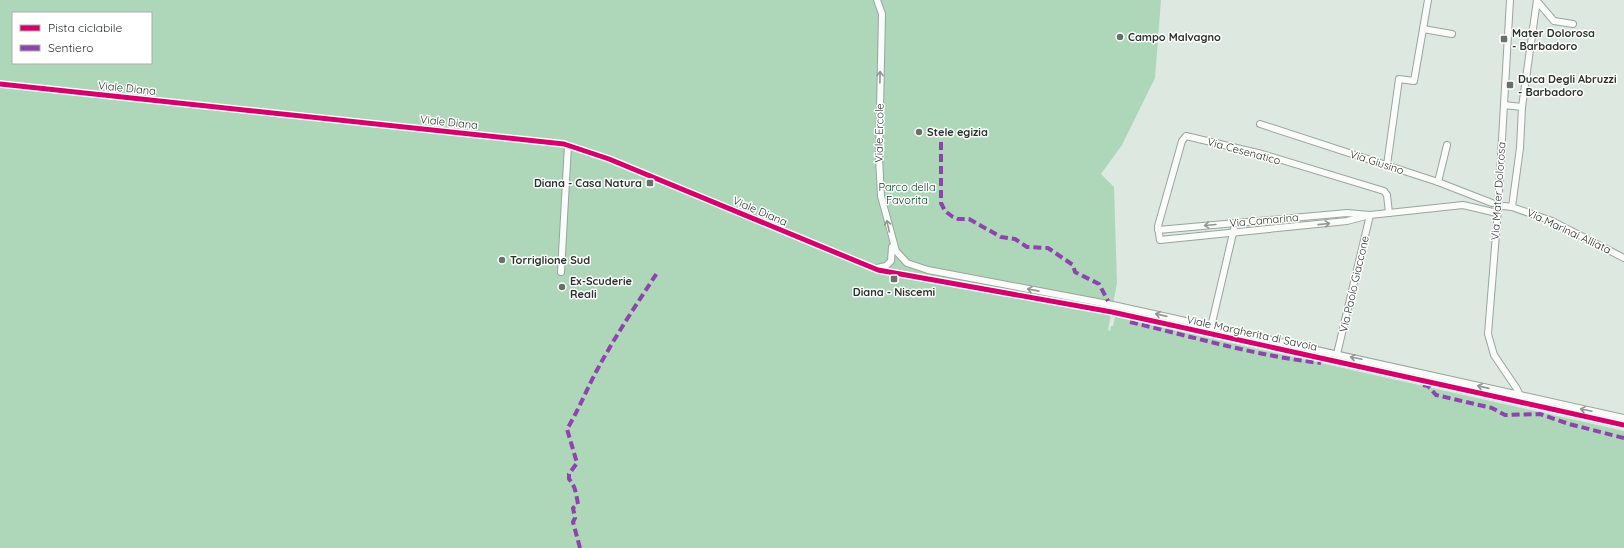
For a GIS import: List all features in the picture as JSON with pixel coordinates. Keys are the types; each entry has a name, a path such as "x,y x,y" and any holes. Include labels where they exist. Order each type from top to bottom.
{"street":[{"name":"Viale Ercole","path":"877,0 882,14 880,183 892,242 896,251 904,261"},
{"path":"882,0 882,14"},
{"path":"1387,165 1399,79 1414,80 1428,0"},
{"name":"Via Mater Dolorosa","path":"1510,0 1500,209 1488,334 1494,355 1525,404"},
{"path":"1537,1 1554,21 1573,24"},
{"name":"Via Marinai Alliata","path":"1537,1 1522,107 1520,148 1512,207 1540,215 1624,258"},
{"path":"1423,29 1452,34"},
{"name":"Viale Diana","path":"0,84 568,145 608,159 873,268"},
{"path":"1504,105 1522,107"},
{"name":"Via Giusino","path":"1260,124 1438,182 1492,203"},
{"name":"Via Cesenatico","path":"1160,240 1158,224 1182,141 1186,136 1262,154 1384,191 1387,195 1389,213"},
{"path":"561,272 568,145"},
{"path":"1438,182 1447,145"},
{"name":"Via Camarina","path":"1160,240 1347,221 1370,215 1462,205 1500,209"},
{"path":"1500,209 1512,207"},
{"name":"Via Camarina","path":"1158,230 1347,213 1370,215"},
{"name":"Via Paolo Giaccone","path":"1337,354 1370,215"},
{"path":"1211,327 1234,232 1233,223"},
{"path":"873,268 882,268 891,261 892,242"},
{"name":"Viale Margherita di Savoia","path":"904,261 928,270 1114,305 1624,418"},
{"name":"Viale Margherita di Savoia","path":"873,268 1112,312 1624,425"},
{"path":"1516,402 1519,401 1521,396"}],"green space":[{"name":"Parco della Favorita","path":"0,0 1161,0 1155,78 1122,145 1101,174 1114,187 1117,283 1108,330 1110,331 1111,326 1113,326 1115,317 1624,431 1624,548 0,548"}],"marked path":[{"path":"941,142 941,203 945,211 958,219 969,219 1001,237 1015,239 1027,247 1048,248 1073,265 1075,272 1099,284 1108,301"},
{"path":"580,548 573,522 575,518 573,508 578,504 574,488 569,479 569,474 577,463 567,429 610,347 657,273"},
{"path":"1130,322 1225,346 1273,356 1321,363"},
{"path":"1423,385 1428,386 1436,395 1492,408 1505,415 1540,414 1569,424 1624,438"}],"cycle path":[{"path":"0,84 564,144 609,159 878,270 1112,312 1624,425"}],"place":[{"name":"Campo Malvagno","path":"1120,37"},
{"name":"Mater Dolorosa - Barbadoro","path":"1504,39"},
{"name":"Duca Degli Abruzzi - Barbadoro","path":"1510,85"},
{"name":"Stele egizia","path":"919,132"},
{"name":"Diana - Casa Natura","path":"650,183"},
{"name":"Torriglione Sud","path":"502,260"},
{"name":"Diana - Niscemi","path":"894,279"},
{"name":"Ex-Scuderie Reali","path":"562,287"}]}
